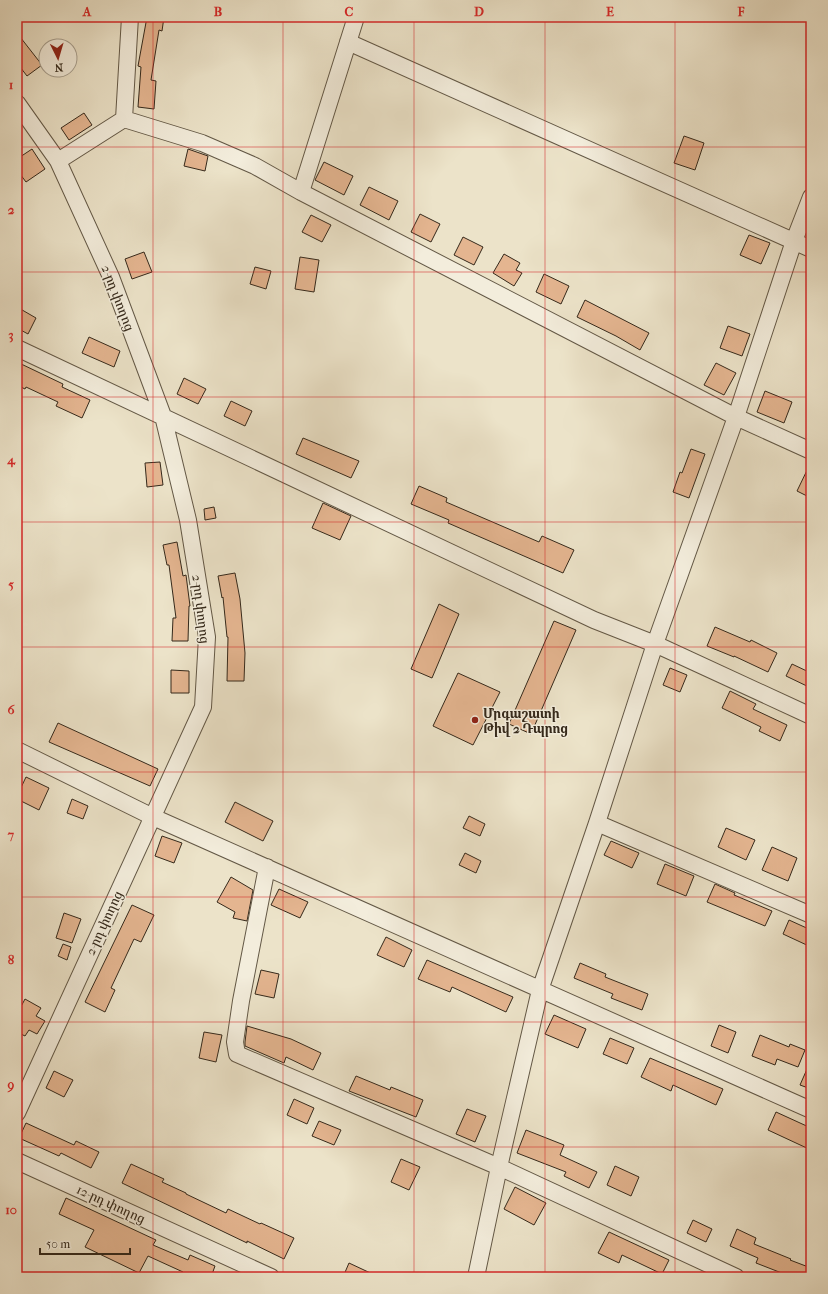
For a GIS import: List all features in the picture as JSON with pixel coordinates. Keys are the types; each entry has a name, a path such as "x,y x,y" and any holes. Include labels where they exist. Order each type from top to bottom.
{"street":[{"path":"124,119 130,17"},
{"path":"300,192 356,17"},
{"path":"348,42 811,249"},
{"name":"2-րդ փողոց","path":"17,102 58,161 111,277 163,416 188,520 207,637 203,707 154,817 17,1113"},
{"path":"58,161 124,119 202,142 255,166 300,192 736,417 811,451"},
{"path":"476,1277 499,1167 540,990 597,823 655,644 736,417 794,242 811,197"},
{"path":"17,348 594,620 655,644 811,716"},
{"path":"17,750 154,817 811,1110"},
{"path":"597,823 811,915"},
{"path":"267,867 241,1001 235,1042 237,1054 499,1167 736,1277"},
{"name":"12-րդ փողոց","path":"17,1161 271,1277"}],"building":[{"path":"147,17 164,17 162,31 159,30 151,80 156,81 154,109 138,107 141,67 138,66"},
{"path":"17,33 38,60 38,68 27,76 17,63"},
{"path":"84,113 92,125 69,140 61,128"},
{"path":"684,136 704,143 695,170 674,163"},
{"path":"32,149 45,169 26,182 17,170 17,159"},
{"path":"188,149 208,156 205,171 184,166"},
{"path":"324,162 353,176 344,195 315,180"},
{"path":"369,187 398,201 389,220 360,205"},
{"path":"420,214 440,224 431,242 411,232"},
{"path":"311,215 331,225 322,242 302,232"},
{"path":"749,235 770,243 761,264 740,255"},
{"path":"463,237 483,247 474,265 454,255"},
{"path":"144,252 152,272 132,279 125,259"},
{"path":"504,254 520,263 516,270 522,273 514,286 493,273"},
{"path":"300,257 319,260 314,292 295,289"},
{"path":"255,267 271,271 266,289 250,284"},
{"path":"544,274 569,286 561,304 536,292"},
{"path":"585,300 649,333 640,350 616,336 577,317"},
{"path":"17,307 36,318 28,334 17,328"},
{"path":"728,326 750,334 742,356 720,348"},
{"path":"89,337 120,351 114,367 82,353"},
{"path":"17,362 63,384 62,387 90,400 82,418 56,406 58,402 26,387 25,389 17,385"},
{"path":"716,363 736,373 724,395 704,385"},
{"path":"184,378 206,389 198,404 177,394"},
{"path":"765,391 792,402 784,423 757,412"},
{"path":"231,401 252,411 245,426 224,416"},
{"path":"303,438 359,461 351,478 296,454"},
{"path":"691,449 705,454 689,498 673,492 680,472 682,473"},
{"path":"160,462 163,485 147,487 145,463"},
{"path":"811,462 811,487 807,496 797,491"},
{"path":"419,486 447,498 446,502 539,542 542,536 574,550 563,573 448,523 449,520 411,504"},
{"path":"323,503 351,516 340,540 312,528"},
{"path":"214,507 216,518 205,520 204,509"},
{"path":"177,542 183,576 186,575 190,606 188,641 172,641 173,618 176,618 169,565 167,565 163,545"},
{"path":"235,573 240,599 245,653 244,681 227,681 228,637 223,597 222,598 218,576"},
{"path":"439,604 459,614 432,678 411,669"},
{"path":"554,621 576,630 531,734 509,724"},
{"path":"715,627 750,642 751,640 777,653 768,672 734,656 707,646"},
{"path":"792,664 811,673 811,688 786,676"},
{"path":"670,668 687,675 680,692 663,685"},
{"path":"171,670 189,671 189,693 171,693"},
{"path":"458,673 500,692 473,745 433,726"},
{"path":"730,691 756,704 753,709 787,725 780,741 759,731 761,727 722,708"},
{"path":"58,723 158,769 150,786 49,742"},
{"path":"26,777 49,788 39,810 17,799"},
{"path":"72,799 88,806 83,819 67,813"},
{"path":"235,802 273,821 263,841 225,822"},
{"path":"469,816 485,824 480,836 463,828"},
{"path":"726,828 755,840 746,860 718,847"},
{"path":"162,836 182,843 174,863 155,856"},
{"path":"611,841 639,853 632,868 604,855"},
{"path":"772,847 797,858 788,881 762,870"},
{"path":"465,853 481,861 476,873 459,865"},
{"path":"665,864 694,876 686,896 657,884"},
{"path":"231,877 253,890 247,921 233,918 235,912 217,902"},
{"path":"715,884 735,893 734,895 772,911 765,926 707,902"},
{"path":"279,889 308,902 300,918 271,905"},
{"path":"132,905 154,915 141,942 134,939 111,988 115,990 105,1012 85,1002"},
{"path":"64,913 81,919 72,943 56,938"},
{"path":"789,920 811,930 811,947 783,934"},
{"path":"386,937 412,950 404,967 377,955"},
{"path":"63,944 71,947 67,960 58,956"},
{"path":"427,960 513,997 506,1012 452,987 450,992 418,979"},
{"path":"580,963 606,974 605,977 648,994 642,1010 611,998 613,994 574,978"},
{"path":"261,970 279,974 274,998 255,994"},
{"path":"25,999 41,1008 36,1016 45,1021 37,1034 29,1030 25,1036 17,1032 17,1014"},
{"path":"554,1015 586,1029 578,1048 545,1034"},
{"path":"719,1025 736,1032 728,1053 711,1046"},
{"path":"247,1026 291,1039 321,1053 313,1070 286,1057 284,1063 245,1046"},
{"path":"204,1032 222,1035 216,1062 199,1058"},
{"path":"760,1035 789,1047 790,1044 805,1050 798,1067 777,1059 775,1065 752,1056"},
{"path":"610,1038 634,1048 627,1064 603,1054"},
{"path":"650,1058 723,1089 716,1105 673,1085 671,1091 641,1077"},
{"path":"811,1060 811,1089 800,1085"},
{"path":"54,1071 73,1080 64,1097 46,1088"},
{"path":"356,1076 390,1090 391,1087 423,1100 416,1117 349,1091"},
{"path":"294,1099 314,1108 307,1124 287,1115"},
{"path":"467,1109 486,1116 475,1142 456,1134"},
{"path":"776,1112 811,1128 811,1150 768,1130"},
{"path":"319,1121 341,1130 334,1145 312,1136"},
{"path":"26,1123 74,1145 76,1141 99,1152 91,1168 61,1153 59,1156 19,1138"},
{"path":"526,1130 564,1145 560,1155 597,1172 589,1188 564,1176 566,1172 517,1153"},
{"path":"401,1159 420,1167 409,1190 391,1182"},
{"path":"131,1164 164,1179 162,1182 226,1213 228,1209 294,1238 284,1259 247,1241 247,1243 122,1183"},
{"path":"615,1166 639,1177 631,1196 607,1185"},
{"path":"515,1187 546,1203 534,1225 504,1209"},
{"path":"66,1198 156,1240 153,1245 188,1260 190,1255 215,1266 211,1277 180,1277 183,1272 148,1256 139,1273 85,1247 94,1230 59,1214"},
{"path":"693,1220 712,1229 706,1242 687,1233"},
{"path":"737,1229 756,1238 754,1244 811,1268 811,1277 792,1277 756,1263 758,1258 730,1246"},
{"path":"609,1232 669,1260 662,1274 622,1255 619,1263 598,1253"},
{"path":"349,1263 379,1277 343,1277"}],"place":[{"name":"Մրգաշատի Թիվ 2 Դպրոց","path":"475,720"}]}
